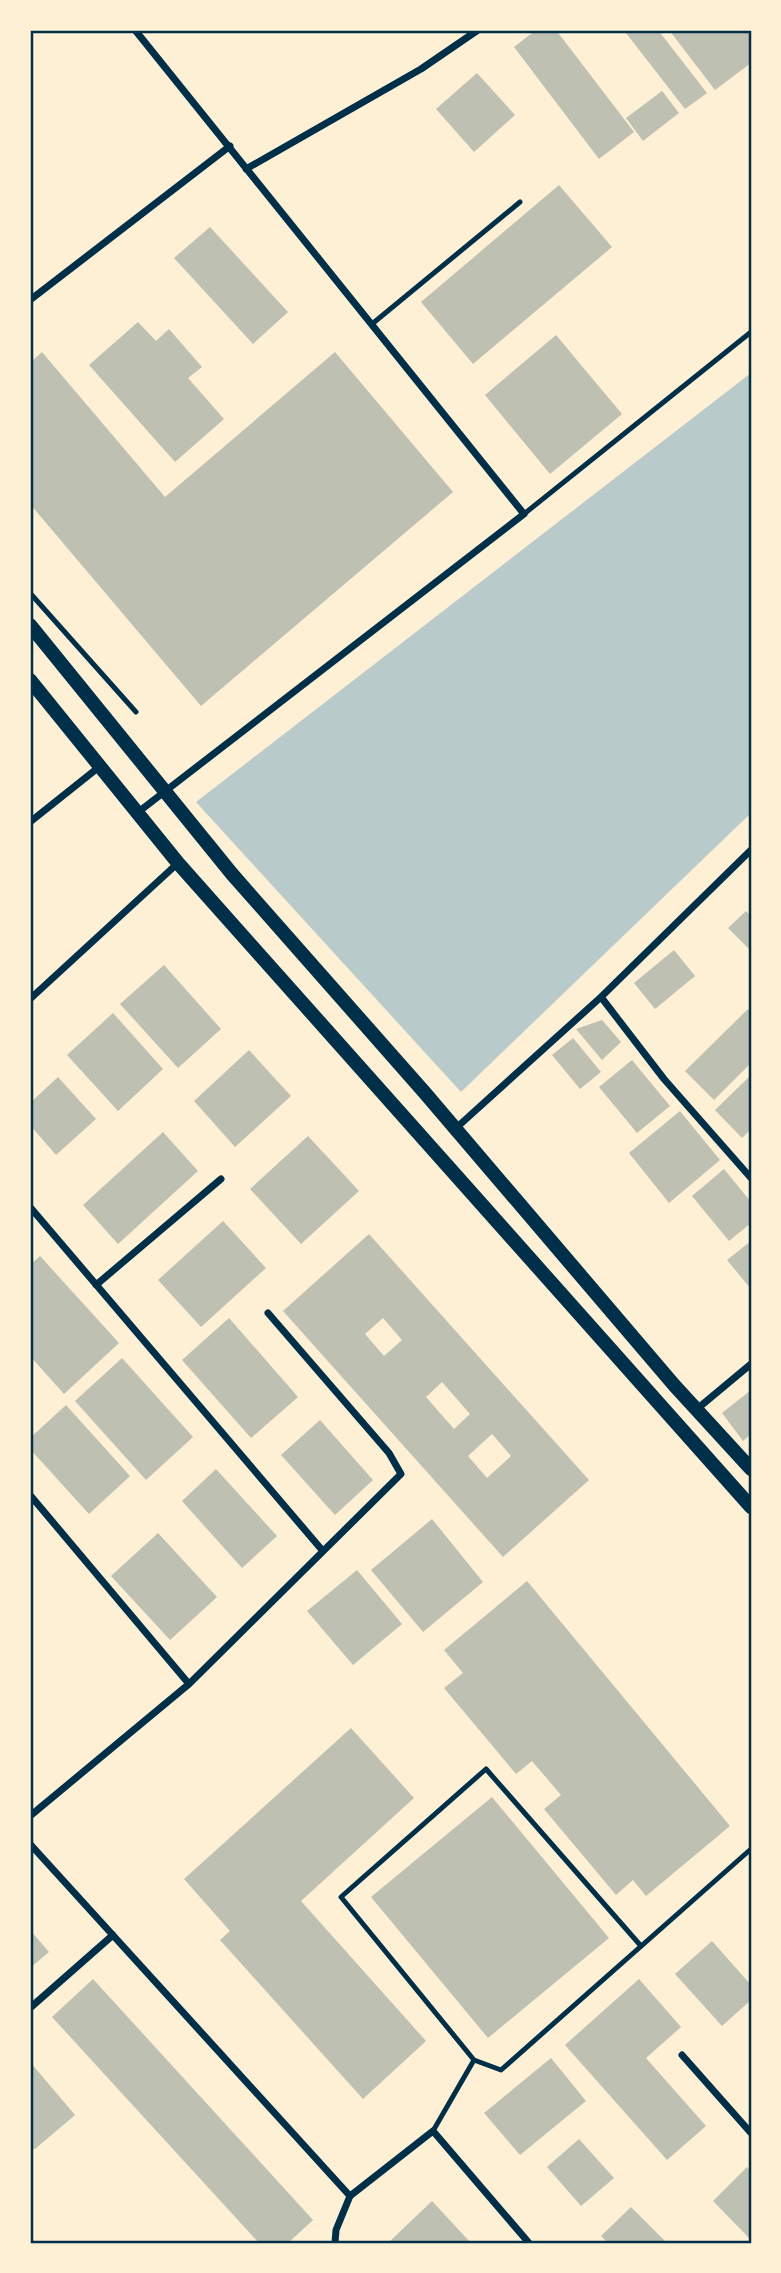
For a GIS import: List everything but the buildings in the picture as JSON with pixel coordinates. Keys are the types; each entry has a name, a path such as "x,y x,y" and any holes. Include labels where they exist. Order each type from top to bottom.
{"main road":[{"path":"30,625 232,874 751,1469"},
{"path":"30,680 178,863 751,1507"}],"street":[{"path":"135,30 524,514 137,814"},
{"path":"246,169 421,69 478,30"},
{"path":"30,300 230,146"},
{"path":"30,821 99,767"},
{"path":"455,1129 601,997 751,850"},
{"path":"30,999 178,863"},
{"path":"601,997 664,1079 751,1178"},
{"path":"96,1284 221,1179"},
{"path":"30,1207 322,1550"},
{"path":"30,1816 189,1684 401,1474 389,1453 268,1313"},
{"path":"697,1409 751,1364"},
{"path":"30,1495 189,1684"},
{"path":"30,1844 350,2196"},
{"path":"30,2008 113,1935"},
{"path":"682,2055 751,2133"},
{"path":"335,2243 336,2230 350,2196 433,2131 529,2243"}],"lane":[{"path":"372,324 520,202"},
{"path":"524,514 751,332"},
{"path":"30,593 136,712"},
{"path":"641,1946 486,1769 341,1897 474,2060 501,2070 751,1849"},
{"path":"433,2131 474,2060"}],"shaded area":[{"path":"751,373 751,813 461,1092 196,802"}]}
